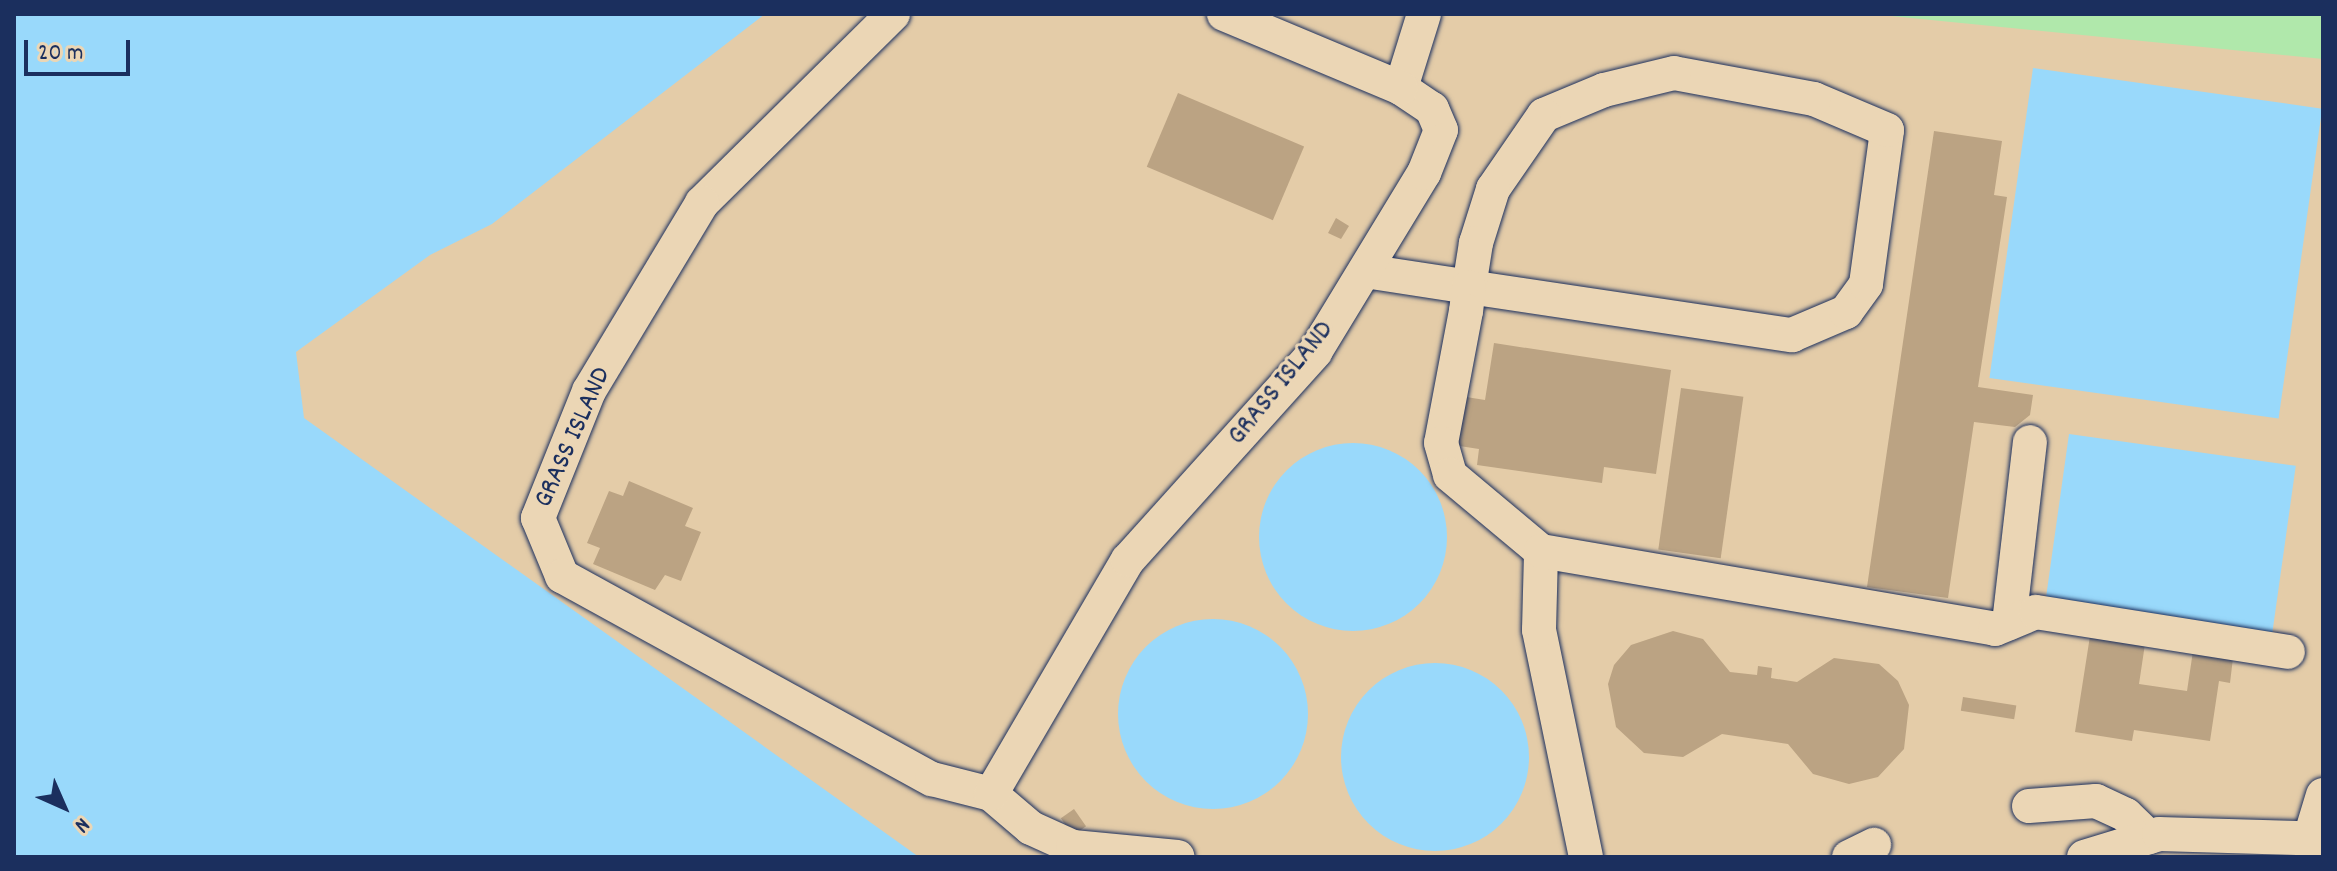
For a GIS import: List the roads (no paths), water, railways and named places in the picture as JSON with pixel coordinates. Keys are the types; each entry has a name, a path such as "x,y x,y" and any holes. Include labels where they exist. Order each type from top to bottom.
{"street":[{"name":"GRASS ISLAND","path":"893,14 702,203 589,391 538,518 562,576 932,779 991,794 1031,828 1073,847 1178,857"},
{"name":"GRASS ISLAND","path":"991,794 1128,560 1315,352 1424,173 1441,130 1432,109 1401,88 1224,14"},
{"path":"1401,88 1424,14"},
{"path":"1365,271 1469,287 1792,335 1803,331 1846,312 1866,284 1887,130 1814,99 1674,73 1604,90 1544,115 1501,176 1476,243 1469,287 1441,443 1450,475 1541,551 1995,629 2036,612 2288,652"},
{"path":"2009,623 2030,442"},
{"path":"1541,551 1539,630 1586,857"},
{"path":"2084,857 2149,837 2316,838 2323,795"},
{"path":"2029,806 2096,801 2126,815 2149,837"}],"water":[{"path":"14,14 765,14 492,224 430,255 296,352 304,418 919,857 14,857"},
{"path":"2033,68 2322,109 2279,419 1989,378"},
{"path":"2069,434 2296,466 2272,633 2045,601"},
{"path":"1353,443 1371,444 1389,450 1420,470 1440,501 1446,519 1446,555 1440,573 1420,604 1389,624 1371,630 1353,631 1335,630 1317,624 1286,604 1266,573 1260,555 1259,537 1260,519 1266,501 1286,470 1317,450 1335,444"},
{"path":"1213,619 1249,626 1280,647 1301,678 1308,714 1301,750 1280,781 1249,802 1213,809 1177,802 1146,781 1125,750 1118,714 1125,678 1146,647 1177,626"},
{"path":"1435,663 1471,670 1501,691 1522,721 1529,757 1522,793 1501,823 1471,844 1435,851 1399,844 1369,823 1348,793 1341,757 1348,721 1369,691 1399,670"}]}
